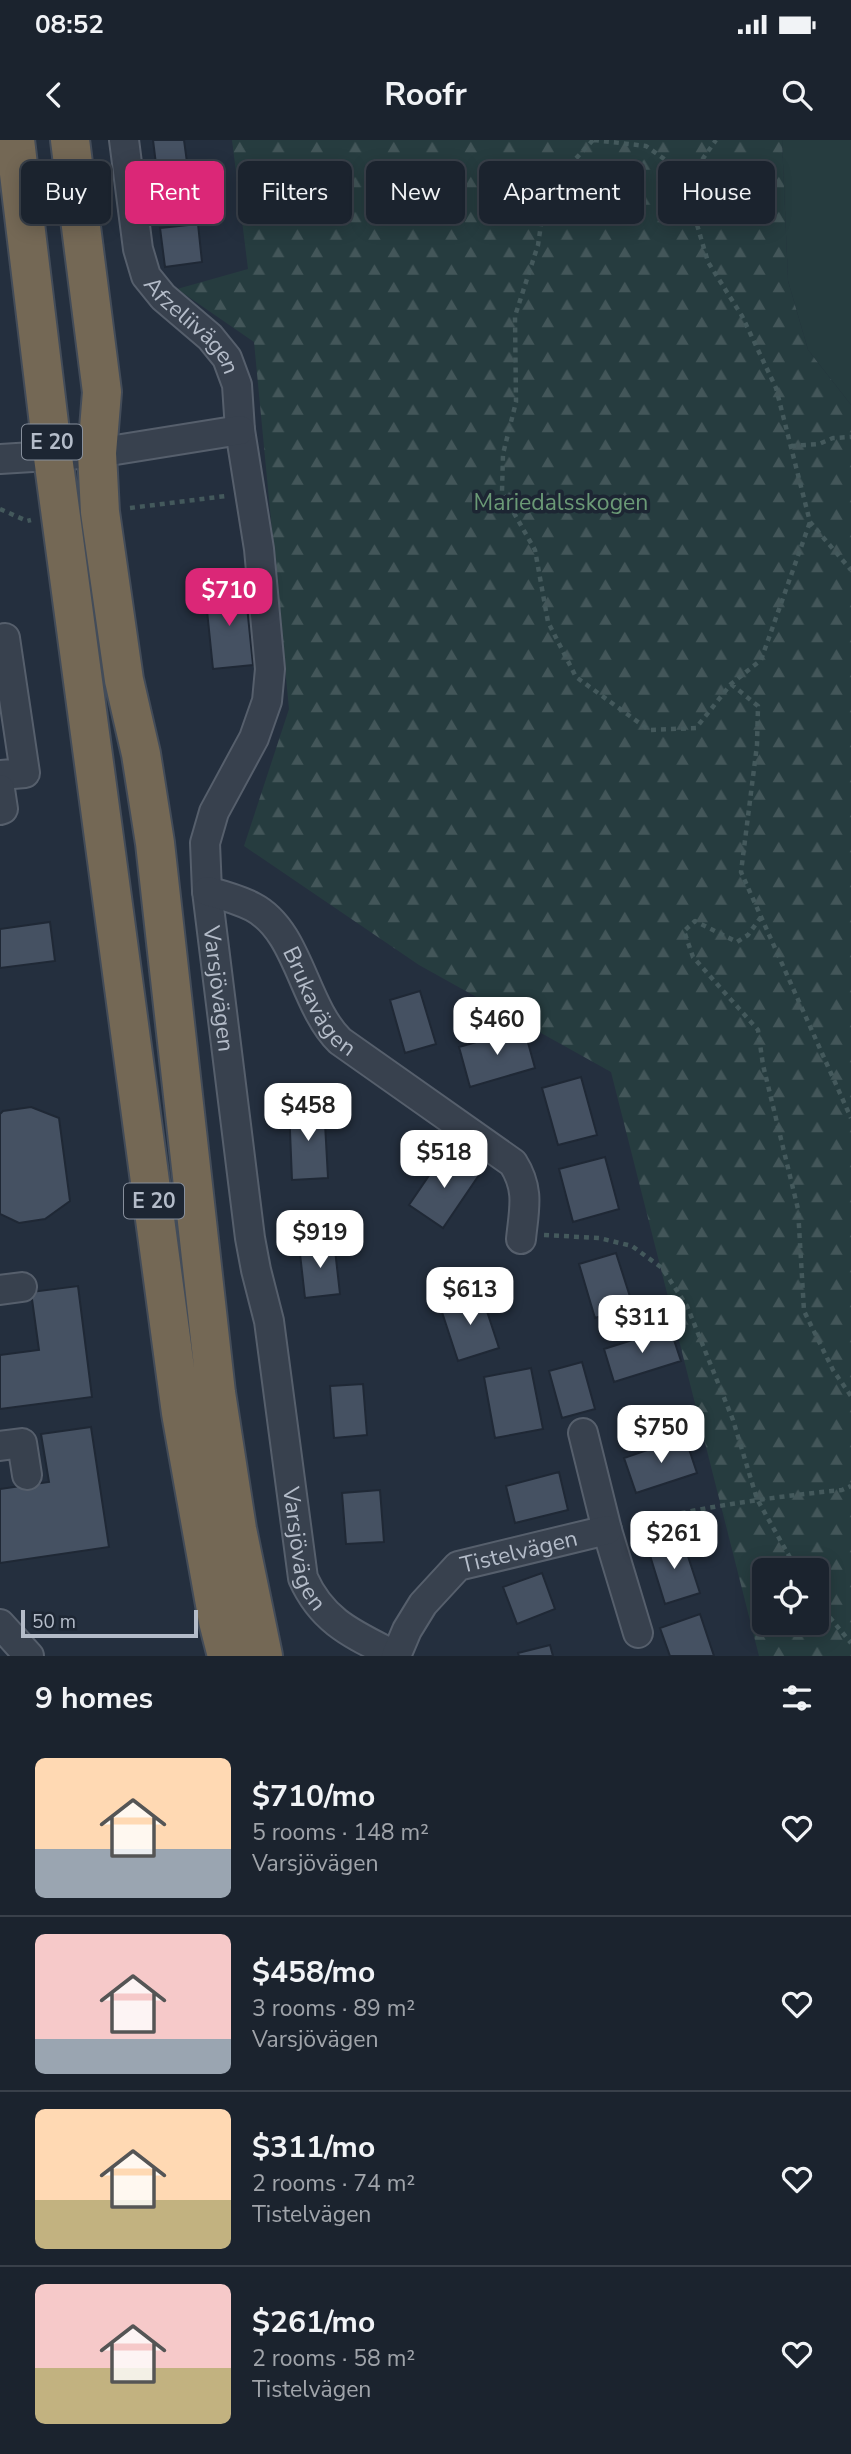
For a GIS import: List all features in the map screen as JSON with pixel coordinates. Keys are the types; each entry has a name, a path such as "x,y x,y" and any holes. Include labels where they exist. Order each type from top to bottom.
{"highway":[{"name":"E 20","path":"15,140 53,457 181,1413 218,1621 227,1656"},
{"name":"E 20","path":"70,140 102,392 97,453 100,512 122,667 141,754 155,843 216,1393 237,1529 263,1656"}],"street":[{"name":"Afzeliivägen","path":"124,140 138,249 146,276 163,297 210,337 228,358 237,385 240,430"},
{"path":"0,459 97,453 240,430"},
{"name":"Varsjövägen","path":"240,430 259,549 270,669 267,701 254,738 214,812 205,843 206,891 250,1238 269,1321 303,1578 310,1594 326,1615 352,1634 396,1656"},
{"path":"0,639 5,638 25,773 0,775"},
{"path":"0,789 3,809 0,810"},
{"name":"Brukavägen","path":"206,891 225,895 255,908 272,923 285,939 327,1028 340,1041 513,1163 526,1192 521,1239"},
{"name":"Tistelvägen","path":"583,1433 607,1530 638,1633"},
{"path":"0,1446 22,1443 26,1475"},
{"name":"Tistelvägen","path":"396,1656 407,1630 423,1604 458,1566 607,1530"},
{"path":"0,1624 29,1656"}],"path":[{"path":"667,161 646,146 594,140 546,191 538,245 515,316 516,402 503,454 502,492 535,550 548,622 576,677 649,730 696,729 731,684 761,660 810,522"},
{"path":"701,161 716,140"},
{"path":"697,224 708,262 742,316 776,388 810,522 851,570"},
{"path":"791,446 819,444 833,438 851,437"},
{"path":"731,684 758,706 757,745 741,872 851,1118"},
{"path":"761,917 748,935 737,942 695,921 684,932 693,957 758,1030 763,1065 799,1209 804,1311 833,1370 851,1396"},
{"path":"524,1210 544,1235 599,1238 632,1247 662,1268 687,1306 733,1420 757,1499 790,1558"},
{"path":"607,1530 681,1512 757,1499 842,1490 851,1486"},
{"path":"829,1616 851,1643"}],"green space":[{"name":"Mariedalsskogen","path":"232,140 782,140 788,281 808,350 851,405 851,1656 759,1656 754,1635 829,1635 829,1558 752,1558 752,1628 611,1072 419,965 244,846 289,709 254,342 177,289 248,269 242,224 352,224 352,161 238,161 238,188"},
{"path":"782,140 851,140 851,405 808,350 788,281"}],"building":[{"path":"153,140 184,140 187,161 156,161"},
{"path":"198,224 202,262 165,267 160,228"},
{"path":"245,587 253,665 213,669 205,591"},
{"path":"50,922 55,961 0,968 0,929"},
{"path":"420,991 436,1044 405,1053 390,1000"},
{"path":"524,1028 535,1068 470,1087 459,1047"},
{"path":"581,1077 597,1135 558,1145 542,1088"},
{"path":"324,1105 328,1178 292,1180 289,1107"},
{"path":"31,1107 59,1118 70,1201 45,1219 19,1223 0,1214 0,1114 3,1111"},
{"path":"445,1152 479,1175 443,1228 409,1205"},
{"path":"605,1157 619,1209 573,1222 559,1169"},
{"path":"334,1241 340,1294 305,1298 299,1245"},
{"path":"616,1253 633,1306 595,1318 579,1264"},
{"path":"78,1286 92,1397 0,1409 0,1355 39,1350 31,1292"},
{"path":"481,1293 499,1348 458,1361 440,1306"},
{"path":"670,1328 681,1361 614,1382 604,1349"},
{"path":"582,1362 595,1409 562,1418 549,1371"},
{"path":"531,1368 543,1429 495,1438 484,1377"},
{"path":"363,1384 367,1435 334,1438 330,1386"},
{"path":"91,1427 109,1547 0,1563 0,1489 49,1482 41,1434"},
{"path":"685,1437 697,1473 636,1493 624,1458"},
{"path":"559,1472 568,1510 515,1523 506,1486"},
{"path":"380,1490 384,1542 346,1544 342,1493"},
{"path":"682,1538 700,1593 665,1604 648,1549"},
{"path":"542,1573 555,1609 517,1624 503,1587"},
{"path":"700,1614 714,1656 670,1656 660,1628"},
{"path":"550,1645 553,1656 519,1656 518,1653"}]}
